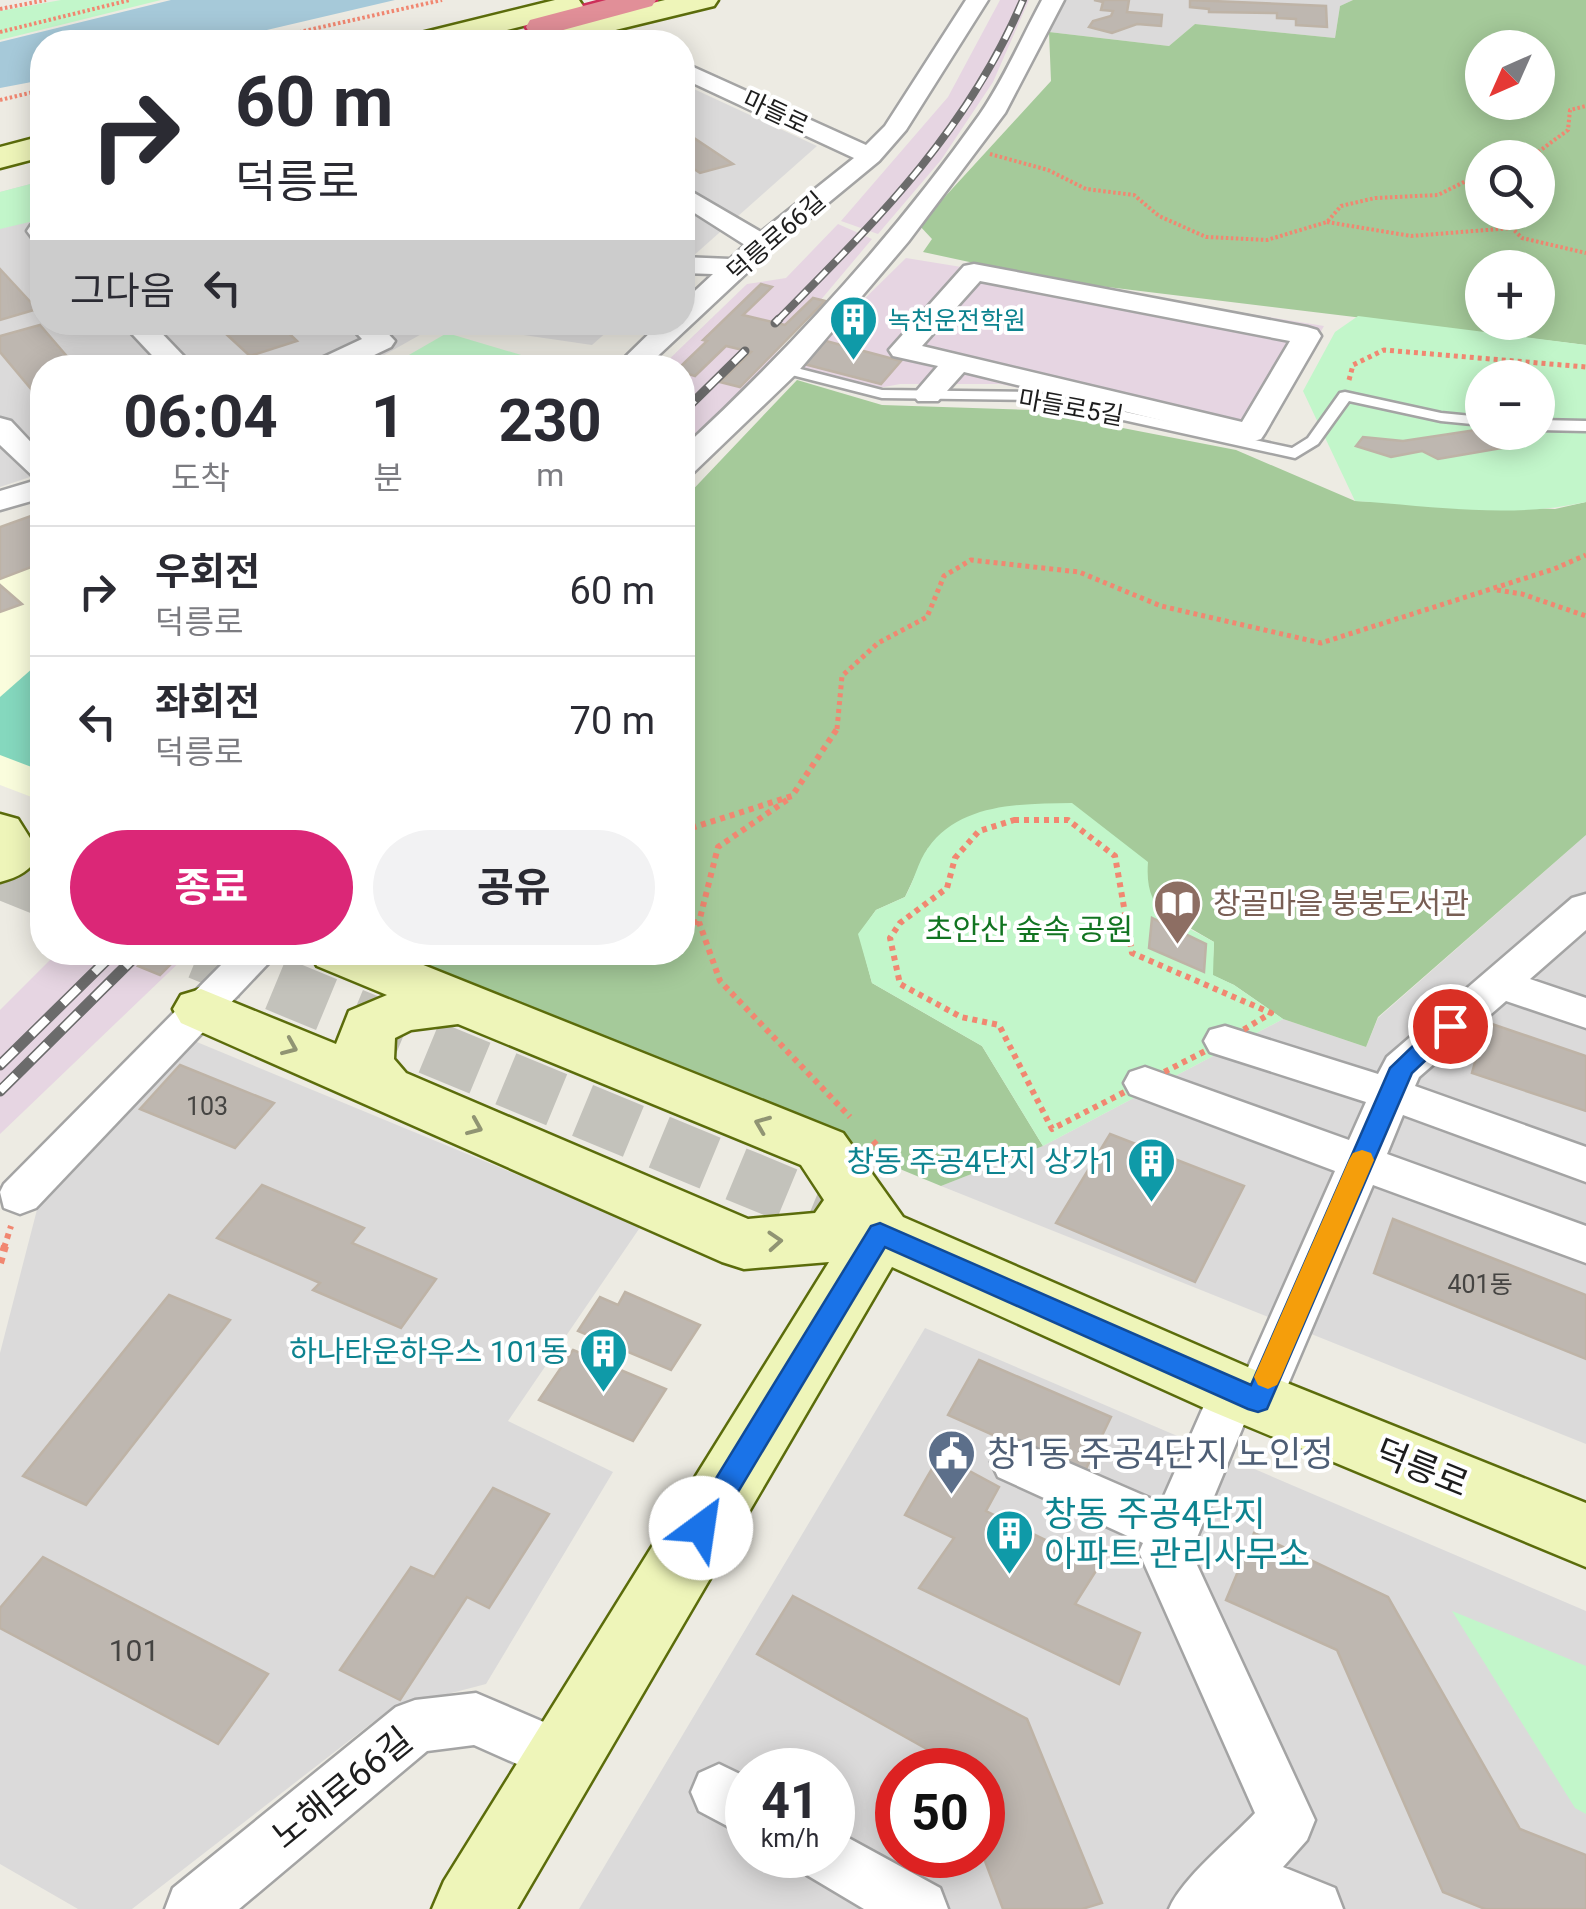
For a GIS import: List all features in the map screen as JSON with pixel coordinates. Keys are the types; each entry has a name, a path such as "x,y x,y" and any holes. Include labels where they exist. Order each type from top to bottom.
{"highway":[{"path":"550,30 641,0"}],"main road":[{"path":"496,30 702,0"},
{"path":"549,30 592,14"},
{"path":"0,159 30,151"},
{"path":"0,831 14,854 0,864"},
{"path":"368,965 822,1149 861,1226"},
{"path":"385,1088 362,1052 370,1026 400,1011 462,1004"},
{"path":"200,1008 744,1244 861,1226"},
{"path":"472,1909 861,1226"},
{"name":"덕릉로","path":"861,1226 1246,1396 1586,1536"}],"street":[{"name":"덕릉로66길","path":"695,307 762,244 870,156 894,130 934,73 977,0"},
{"path":"695,454 786,369 898,236 993,114 1053,0"},
{"path":"592,14 611,30"},
{"name":"마들로","path":"695,75 870,156"},
{"path":"695,202 762,244"},
{"path":"695,265 739,267"},
{"path":"974,272 1307,336 1250,433 957,362 904,350 974,272"},
{"path":"148,335 168,355"},
{"path":"352,355 381,342 374,335"},
{"name":"덕릉로66길","path":"642,355 664,335"},
{"path":"928,395 957,362"},
{"path":"0,427 30,459"},
{"path":"0,502 30,492"},
{"path":"1217,1892 1287,1820 1164,1552 1246,1396 1361,1162 1402,1068 1498,983 1576,929"},
{"path":"20,1196 245,965"},
{"path":"1498,983 1586,1012"},
{"path":"1224,1042 1391,1094 1586,1164"},
{"path":"1145,1083 1586,1244"},
{"path":"1016,1462 1173,1532"},
{"name":"노해로66길","path":"194,1909 415,1726 476,1718 562,1757"},
{"path":"855,1871 919,1909"},
{"path":"1217,1892 1314,1909"}],"lane":[{"name":"마들로5길","path":"786,369 882,394 1033,396 1295,454 1313,441 1345,396"},
{"path":"1345,396 1465,420"},
{"path":"1555,425 1586,426"}],"path":[{"path":"0,9 46,0"},
{"path":"0,32 130,0"},
{"path":"308,30 442,0"},
{"path":"0,100 30,93"},
{"path":"1554,140 1568,130 1570,110 1586,106"},
{"path":"985,152 1048,170 1086,189 1134,195 1159,216 1206,237 1266,240 1328,222 1393,236 1428,236 1483,226 1512,228 1522,238 1586,253"},
{"path":"1328,222 1341,206 1374,198 1438,196 1465,182"},
{"path":"1345,396 1353,365 1384,350 1586,366"},
{"path":"858,1125 720,982 699,922 718,847 792,796 839,726 842,676 878,643 927,617 944,576 971,560 1079,572 1161,606 1321,643 1586,555"},
{"path":"1490,589 1522,591 1560,612 1586,616"},
{"path":"695,826 792,796"},
{"path":"1052,1128 999,1025 962,1017 900,984 890,938 900,924 947,888 955,858 979,832 1014,820 1068,820 1115,856 1132,953 1272,1013 1224,1042"},
{"path":"695,922 699,922"},
{"path":"872,1140 899,1168"}],"shaded area":[{"path":"1000,0 1029,0 993,82 941,160 878,234 841,221 948,97"},
{"path":"1062,0 1353,0 1340,6 1335,38 1195,24 1169,46 1049,32"},
{"path":"695,90 817,146 695,254"},
{"path":"30,184 30,335 420,335 384,355 30,355 30,477 0,487 0,192"},
{"path":"838,224 872,239 756,377 695,441 695,355 673,355 747,284 786,278"},
{"path":"906,258 1324,326 1260,439 1000,384 900,384 879,388 796,366"},
{"path":"524,335 603,335 592,345"},
{"path":"30,516 30,796 0,785 0,526"},
{"path":"1586,835 1586,1444 941,1186 1043,1146 1283,1019 1366,1047 1378,1018"},
{"path":"45,965 176,965 0,1134 0,1010"},
{"path":"192,1040 641,1226 508,1421 613,1472 486,1684 390,1709 132,1909 78,1909 0,1864 0,1353 40,1198"},
{"path":"925,1328 1586,1611 1586,1909 579,1909"}],"green space":[{"path":"61,0 161,0 0,40 0,11"},
{"path":"1353,0 1586,0 1586,345 1545,340 1555,340 1555,250 1465,250 1465,330 1058,281 923,252 932,239 919,225 1051,81 1049,32 1169,46 1195,24 1335,38 1340,6"},
{"path":"30,184 30,222 0,229 0,192"},
{"path":"1358,316 1465,330 1465,340 1547,340 1586,345 1586,502 1500,510 1355,501 1303,391 1335,332"},
{"path":"444,335 454,335 521,355 409,355"},
{"path":"797,380 882,405 1030,410 1236,450 1355,501 1555,509 1586,502 1586,835 1378,1017 1366,1047 1283,1019 1234,985 1212,975 1214,942 1159,910 1146,890 928,848 905,897 876,910 859,934 872,983 982,1046 1043,1146 941,1186 407,965 695,965 695,487"},
{"path":"30,671 30,766 0,755 0,697"},
{"name":"초안산 숲속 공원","path":"1072,803 1148,862 1151,893 1164,913 1214,942 1213,975 1283,1019 1043,1146 982,1046 872,983 858,934 876,910 905,897 928,848 958,822 994,809"},
{"path":"1452,1611 1586,1666 1586,1814 1575,1808"}],"water":[{"path":"171,0 395,0 266,30 49,30"},
{"path":"30,35 30,82 0,88 0,42"}],"building":[{"path":"1094,0 1129,0 1127,12 1162,15 1161,26 1137,24 1112,33 1089,27 1093,21 1111,16 1113,11 1101,10 1103,2"},
{"path":"1190,0 1326,6 1327,27 1296,25 1296,19 1277,18 1277,13 1209,12 1190,7"},
{"path":"695,139 733,164 700,173 695,170"},
{"path":"0,269 30,301 30,311 0,320"},
{"path":"761,284 772,287 743,315 785,325 813,298 825,301 740,387 720,382 751,352 726,346 695,376 692,355 707,341 703,340"},
{"path":"30,328 30,335 49,335 66,355 30,355 30,388 0,352 0,336"},
{"path":"227,335 291,335 297,341 253,355"},
{"name":"녹천운전학원","path":"826,341 901,361 881,384 804,364"},
{"path":"1465,432 1465,450 1490,450 1438,459 1422,451 1391,457 1356,446 1363,437 1403,441"},
{"path":"30,516 30,568 0,579 0,527"},
{"path":"0,585 22,604 0,612"},
{"name":"창골마을 붕붕도서관","path":"1152,918 1206,944 1204,972 1149,948"},
{"path":"139,965 170,965 160,975"},
{"path":"1486,1022 1586,1056 1586,1111 1472,1073"},
{"path":"180,1065 274,1103 235,1148 140,1109"},
{"name":"창동 주공4단지 상가1","path":"1110,1134 1244,1186 1195,1282 1056,1223"},
{"path":"262,1185 364,1228 352,1243 436,1279 401,1328 313,1290 320,1283 217,1238"},
{"path":"1393,1219 1586,1295 1586,1359 1374,1273"},
{"path":"625,1292 700,1325 671,1370 578,1331 600,1297 618,1305"},
{"path":"169,1295 230,1320 86,1505 23,1476"},
{"name":"하나타운하우스 101동","path":"573,1350 666,1389 633,1441 539,1400"},
{"path":"979,1360 1111,1417 1083,1475 948,1415"},
{"name":"창동 주공4단지 아파트 관리사무소","path":"940,1455 999,1487 986,1511 1099,1566 1075,1604 1140,1633 1119,1684 919,1588 954,1538 905,1515"},
{"path":"493,1488 549,1514 489,1608 467,1597 400,1700 340,1670 411,1567 434,1577"},
{"path":"1254,1533 1388,1597 1520,1829 1586,1855 1586,1909 1485,1909 1443,1892 1337,1650 1226,1600"},
{"path":"43,1557 268,1674 218,1744 0,1628 0,1608"},
{"path":"793,1596 1027,1719 1102,1903 1082,1909 1003,1909 991,1878 1005,1878 1005,1748 925,1748 757,1654"}],"tunnel":[{"path":"528,30 541,27"},
{"path":"0,871 30,883"},
{"path":"230,965 843,1218"}],"railway":[{"path":"777,321 884,210 947,133 975,92 1023,0"},
{"path":"695,400 745,351"},
{"path":"0,1065 102,965"},
{"path":"0,1091 127,965"}],"slow traffic":[{"path":"1268,1377 1362,1160"}],"place":[{"name":"녹천운전학원","path":"853,362"},
{"name":"창골마을 붕붕도서관","path":"1178,946"},
{"name":"창동 주공4단지 상가1","path":"1151,1204"},
{"name":"하나타운하우스 101동","path":"603,1394"},
{"name":"창1동 주공4단지 노인정","path":"952,1496"},
{"name":"창동 주공4단지 아파트 관리사무소","path":"1009,1576"}],"route":[{"path":"701,1528 880,1234 1258,1400 1402,1068 1450,1026"}]}
